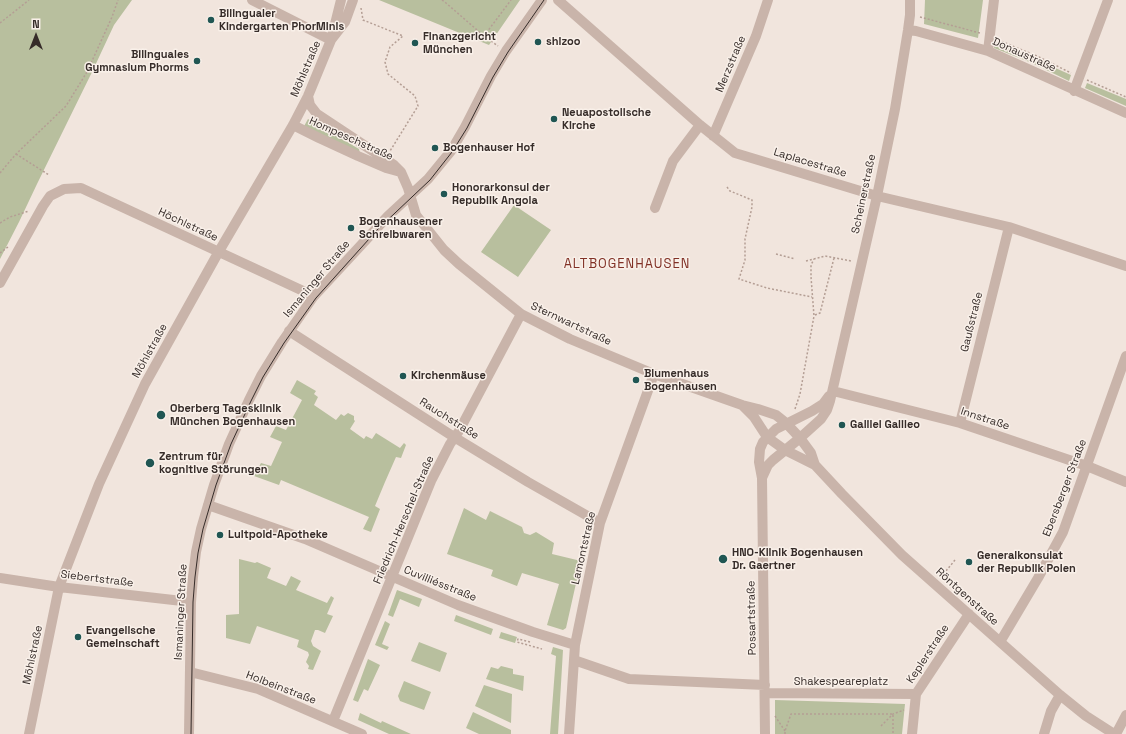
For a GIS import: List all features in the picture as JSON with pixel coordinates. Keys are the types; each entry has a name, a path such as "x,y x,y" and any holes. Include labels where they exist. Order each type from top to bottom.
{"street":[{"path":"252,0 331,40 344,22 353,2"},
{"name":"Möhlstraße","path":"29,734 59,587 99,484 145,384 218,253 293,126 308,96 331,40 341,0"},
{"name":"Ismaninger Straße","path":"189,734 191,602 196,552 208,505 221,464 243,411 261,376 289,331 314,296 388,216 428,179 451,151 506,51 542,0"},
{"name":"Laplacestraße","path":"558,0 700,126 735,153 876,196 1008,227 1126,266"},
{"name":"Merzstraße","path":"713,136 756,36 768,0"},
{"name":"Scheinerstraße","path":"762,478 772,460 821,419 827,410 833,391 895,109 908,30 910,0"},
{"path":"988,51 994,0"},
{"path":"1074,91 1108,0"},
{"name":"Donaustraße","path":"908,30 988,51 1074,91 1126,113"},
{"name":"Hompeschstraße","path":"308,96 310,105 317,114 394,165 401,172 410,196"},
{"name":"Hompeschstraße","path":"293,126 386,168 401,172"},
{"path":"655,208 674,161 700,126"},
{"name":"Höchlstraße","path":"43,206 50,196 64,189 81,188 218,253 314,296"},
{"name":"Sternwartstraße","path":"410,196 416,215 444,250 521,314 570,339 654,374 742,405 758,408 776,415 800,438"},
{"path":"0,283 43,206"},
{"name":"Gaußstraße","path":"960,423 1008,227"},
{"name":"Friedrich-Herschel-Straße","path":"333,721 431,481 521,314"},
{"name":"Rauchstraße","path":"289,331 454,437 528,482 600,523"},
{"name":"Ebersberger Straße","path":"1000,642 1063,532 1126,356"},
{"name":"Lamontstraße","path":"569,734 575,645 600,523 654,374"},
{"path":"767,437 786,423 819,407 833,391"},
{"name":"Innstraße","path":"833,391 960,423 1087,466 1126,482"},
{"name":"Sternwartstraße","path":"742,405 754,416 767,437"},
{"name":"Röntgenstraße","path":"767,437 785,450 816,465"},
{"name":"Possartstraße","path":"765,734 762,478 759,462 760,449 767,437"},
{"name":"Röntgenstraße","path":"800,438 811,453 816,465 842,494 902,555 1060,695 1086,716 1115,734"},
{"name":"Cuvilliésstraße","path":"208,505 305,539 458,605 533,632 575,645"},
{"name":"Siebertstraße","path":"0,578 59,587 191,602"},
{"name":"Keplerstraße","path":"912,734 916,694 969,614"},
{"path":"574,660 628,678 765,689"},
{"name":"Holbeinstraße","path":"190,672 258,689 362,734"},
{"name":"Shakespeareplatz","path":"765,689 916,694"},
{"path":"1044,734 1051,711 1060,695"},
{"path":"1115,734 1126,715"}],"path":[{"path":"0,23 29,0"},
{"path":"0,173 16,154 66,106 87,72 112,17 118,0"},
{"path":"442,0 484,36 506,51"},
{"path":"484,36 511,0"},
{"path":"353,2 361,5 363,20 403,36 390,47 385,62 388,74 415,96 418,106 384,159"},
{"path":"910,15 990,36 1126,97"},
{"path":"16,154 49,174"},
{"path":"727,187 730,191 752,200 752,207 745,239 745,260 739,279 767,288 812,297"},
{"path":"0,223 10,217 43,206"},
{"path":"0,253 11,244"},
{"path":"776,254 795,259"},
{"path":"806,261 825,256 848,261"},
{"path":"814,316 820,313 834,258"},
{"path":"795,410 800,394 814,316 812,297 812,265 814,259"},
{"path":"943,574 955,560"},
{"path":"533,632 530,642 518,639 517,642 541,650 543,644"},
{"path":"774,713 784,733"},
{"path":"784,733 791,714 896,714"},
{"path":"881,726 893,714"},
{"path":"893,714 893,734"}],"green space":[{"path":"0,0 132,0 114,25 0,259"},
{"path":"379,0 520,0 489,45"},
{"path":"925,0 983,0 978,38 924,24"},
{"path":"995,41 1071,75 1069,81 1032,63 994,48"},
{"path":"1087,83 1126,99 1126,106 1085,88"},
{"path":"308,119 359,149 360,154 303,128"},
{"path":"514,205 551,230 518,277 481,252"},
{"path":"297,380 316,391 314,394 318,397 314,405 336,420 341,414 344,416 348,413 354,416 355,421 350,429 364,439 366,436 372,439 376,433 400,448 404,443 406,445 401,458 396,457 375,506 380,509 371,532 363,529 369,517 281,480 279,485 254,476 261,463 271,466 282,442 270,437 276,426 286,430 302,400 290,393"},
{"path":"464,508 486,520 490,511 522,527 524,533 530,535 536,532 554,543 552,554 581,561 566,628 563,630 547,625 559,584 522,573 517,586 491,576 493,570 447,554"},
{"path":"239,559 255,563 257,562 271,568 267,578 286,586 291,576 301,581 296,590 327,603 331,596 334,598 327,614 333,616 325,633 315,630 311,641 313,646 321,651 313,670 308,669 309,666 306,662 309,655 308,652 297,647 299,640 257,626 250,644 226,638 226,615 239,614"},
{"path":"397,590 422,599 419,607 400,599 393,617 388,615"},
{"path":"456,615 493,629 491,635 454,621"},
{"path":"385,621 390,624 382,644 389,647 387,650 375,645"},
{"path":"501,632 517,637 515,643 499,638"},
{"path":"419,642 447,653 440,672 411,661"},
{"path":"553,647 563,650 558,734 550,734 556,656 551,654"},
{"path":"368,659 380,665 368,691 364,689 358,702 353,700"},
{"path":"501,666 513,669 513,674 524,676 523,691 486,679 491,667 498,669"},
{"path":"404,681 431,692 424,710 400,701 398,696"},
{"path":"484,685 512,694 511,723 475,706"},
{"path":"775,700 905,704 902,734 775,734"},
{"path":"473,712 511,730 511,734 479,734 466,728"},
{"path":"360,713 381,723 382,721 411,734 389,734 358,720"}],"tram line":[{"path":"191,734 193,602 198,553 203,529 216,485 231,444 251,401 263,377 284,343 316,298 378,229 430,180 452,152 467,128 493,77 508,52 544,0"}],"place":[{"name":"Bilingualer Kindergarten PhorMinis","path":"211,20"},
{"name":"shizoo","path":"538,42"},
{"name":"Finanzgericht München","path":"415,43"},
{"name":"Bilinguales Gymnasium Phorms","path":"197,61"},
{"name":"Neuapostolische Kirche","path":"554,119"},
{"name":"Bogenhauser Hof","path":"435,148"},
{"name":"Honorarkonsul der Republik Angola","path":"444,194"},
{"name":"Bogenhausener Schreibwaren","path":"351,228"},
{"name":"Kirchenmäuse","path":"403,376"},
{"name":"Blumenhaus Bogenhausen","path":"636,380"},
{"name":"Oberberg Tagesklinik München Bogenhausen","path":"161,415"},
{"name":"Galilei Galileo","path":"842,425"},
{"name":"Zentrum für kognitive Störungen","path":"150,463"},
{"name":"Luitpold-Apotheke","path":"220,535"},
{"name":"HNO-Klinik Bogenhausen Dr. Gaertner","path":"723,559"},
{"name":"Generalkonsulat der Republik Polen","path":"969,562"},
{"name":"Evangelische Gemeinschaft","path":"78,637"}],"district":[{"name":"ALTBOGENHAUSEN","path":"627,264"}]}
